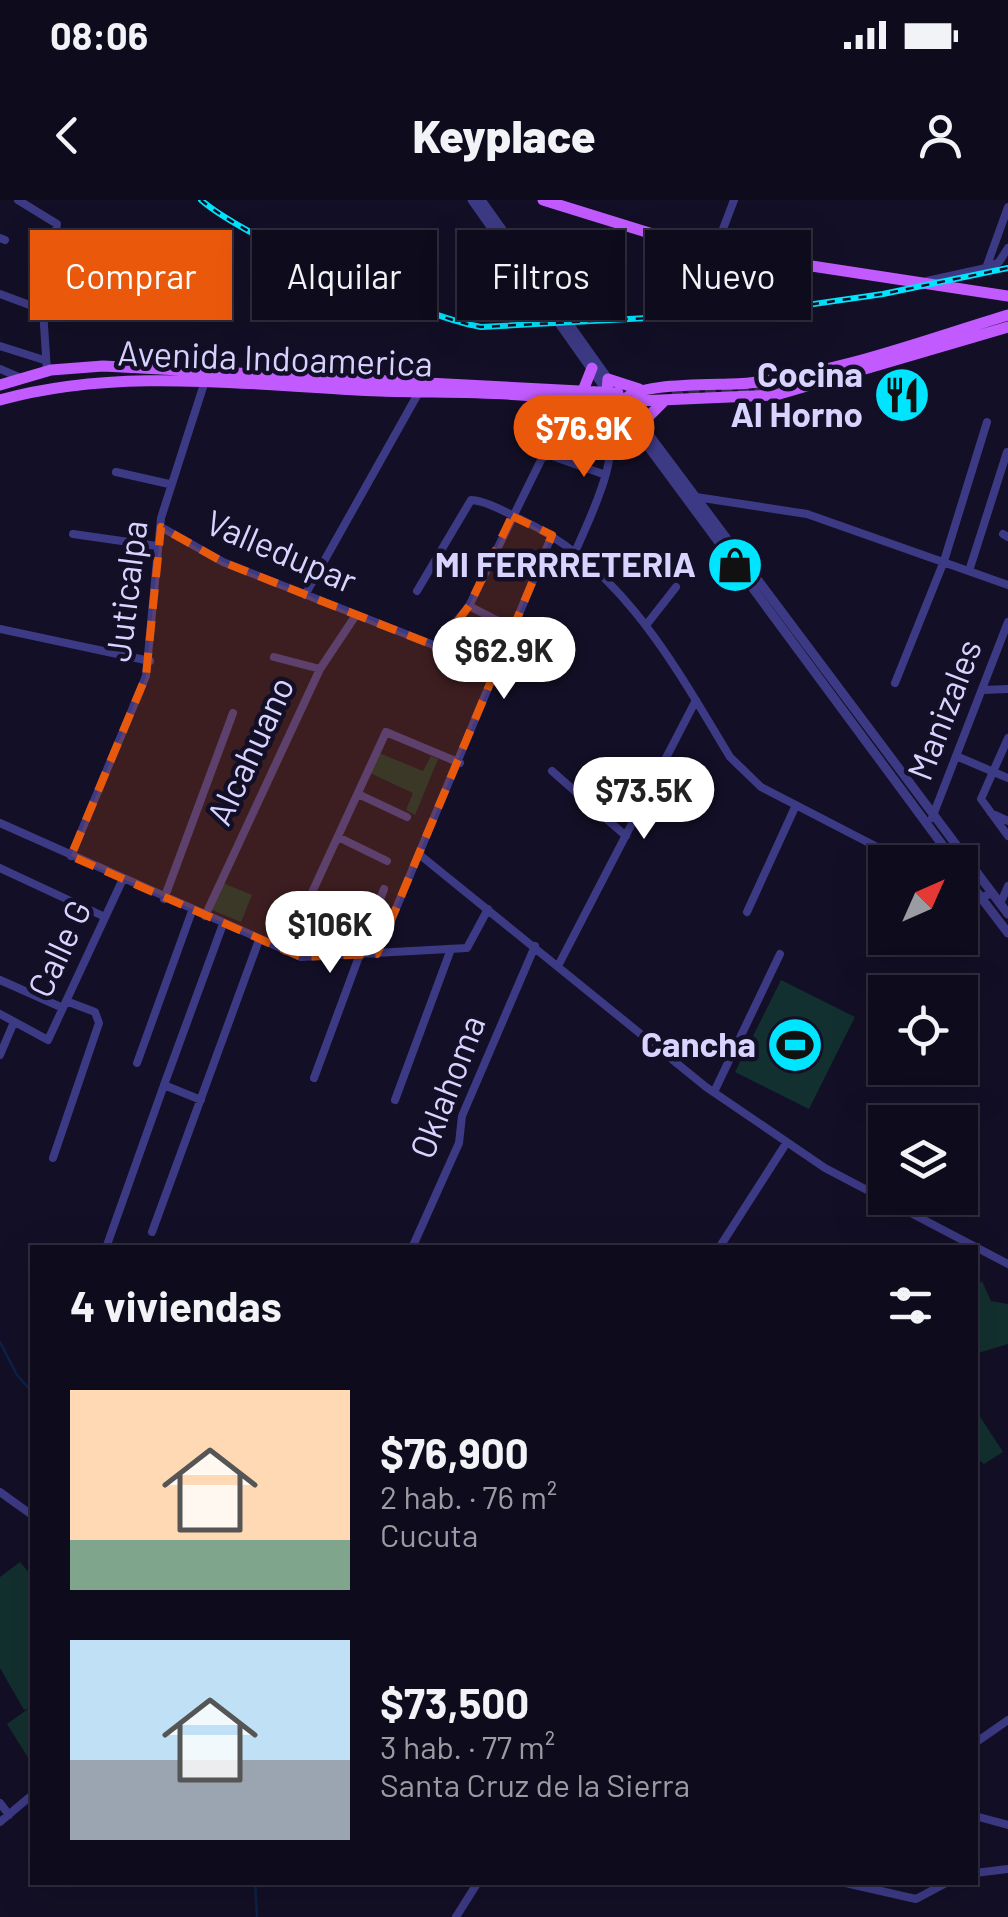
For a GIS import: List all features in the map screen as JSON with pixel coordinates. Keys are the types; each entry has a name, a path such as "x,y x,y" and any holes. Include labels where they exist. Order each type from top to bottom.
{"main road":[{"path":"543,200 646,230"},
{"path":"811,264 1008,296"},
{"path":"614,398 639,389 722,386 812,376 1008,315"},
{"path":"614,398 663,402 776,395 1008,327"},
{"name":"Avenida Indoamerica","path":"0,385 45,365 103,366 584,388 614,398"},
{"path":"584,388 592,368"},
{"name":"Avenida Indoamerica","path":"0,400 93,380 419,392 578,404 614,398"},
{"path":"614,398 639,389"},
{"path":"645,431 647,418 663,402"}],"street":[{"path":"18,200 58,224 57,230"},
{"path":"472,200 942,845"},
{"path":"481,200 614,398 645,431 932,818 1008,933"},
{"path":"723,230 734,200"},
{"path":"986,268 1008,207"},
{"path":"927,281 986,268 999,262 1008,248"},
{"path":"0,294 30,305"},
{"path":"0,346 45,365 43,320"},
{"path":"0,370 21,378"},
{"name":"Juticalpa","path":"70,856 150,661 161,527 170,484 204,384"},
{"path":"305,595 419,392"},
{"path":"576,550 602,489 612,438 614,398"},
{"path":"895,683 944,561 987,422"},
{"path":"969,570 1007,452"},
{"path":"512,628 469,606 546,456 604,474"},
{"path":"116,472 170,484"},
{"path":"694,497 806,514 1008,585"},
{"path":"417,591 471,500 552,535 576,550 646,624 734,762 761,787 873,845"},
{"name":"Valledupar","path":"161,527 223,562 436,646 469,606"},
{"path":"74,534 158,546"},
{"path":"377,954 552,535"},
{"path":"646,624 676,587"},
{"name":"Alcahuano","path":"205,916 320,669 356,615"},
{"name":"Manizales","path":"932,818 1008,622"},
{"path":"0,629 150,661"},
{"path":"274,657 320,669"},
{"path":"983,690 1008,689"},
{"path":"558,966 696,700"},
{"path":"164,899 234,713"},
{"path":"284,952 390,730 460,763"},
{"path":"1008,738 982,799 986,811 1008,836"},
{"path":"956,756 1008,778"},
{"path":"552,770 626,836"},
{"path":"358,794 407,817"},
{"path":"747,912 796,806"},
{"path":"986,811 1008,820"},
{"path":"0,823 301,957 472,946 488,909"},
{"path":"340,838 387,861"},
{"path":"420,854 714,1092 825,1168 972,1245"},
{"path":"0,868 105,917"},
{"name":"Calle G","path":"14,1022 48,1040 122,880"},
{"path":"1000,904 1008,886"},
{"path":"978,888 1008,914"},
{"path":"314,1078 384,890"},
{"path":"978,894 986,896"},
{"path":"137,1063 192,910"},
{"path":"107,1245 223,924"},
{"path":"152,1232 258,940"},
{"name":"Oklahoma","path":"413,1245 459,1143 462,1116 536,946"},
{"path":"396,1100 450,949"},
{"path":"714,1092 780,954"},
{"path":"0,980 95,1012 99,1023 53,1158"},
{"path":"0,1014 14,1022 0,1055"},
{"path":"164,1086 200,1100"},
{"path":"722,1245 787,1142"},
{"path":"978,1248 1008,1264"},
{"path":"0,1492 30,1513"},
{"path":"978,1741 1008,1720"},
{"path":"0,1822 30,1797"},
{"path":"0,1802 9,1815"},
{"path":"978,1817 1008,1825"},
{"path":"978,1872 1008,1869"},
{"path":"456,1917 476,1885"},
{"path":"854,1885 916,1899 942,1885"}],"highlighted area":[{"path":"512,516 552,535 377,954 301,957 71,856 146,676 161,527 223,562 438,647 469,606"}],"green space":[{"path":"379,753 423,771 431,756 438,759 415,815 406,810 413,793 370,773"},
{"path":"223,883 252,895 241,922 212,910"},
{"name":"Cancha","path":"781,980 855,1017 809,1109 735,1072"},
{"path":"982,1281 991,1301 1008,1304 1008,1344 978,1353 978,1285"},
{"path":"978,1414 1003,1452 984,1464 978,1459"},
{"path":"20,1562 30,1574 30,1761 7,1724 28,1709 24,1710 0,1668 0,1577"}],"waterway":[{"path":"0,1342 17,1375 30,1390"},
{"path":"255,1885 257,1917"}],"tunnel":[{"path":"672,394 798,385"}],"railway":[{"path":"201,200 294,255 378,293 481,327 759,312 883,294 1008,268"}],"place":[{"name":"Cocina Al Horno","path":"902,395"},
{"name":"MI FERRRETERIA","path":"735,565"},
{"name":"Cancha","path":"795,1045"}]}
